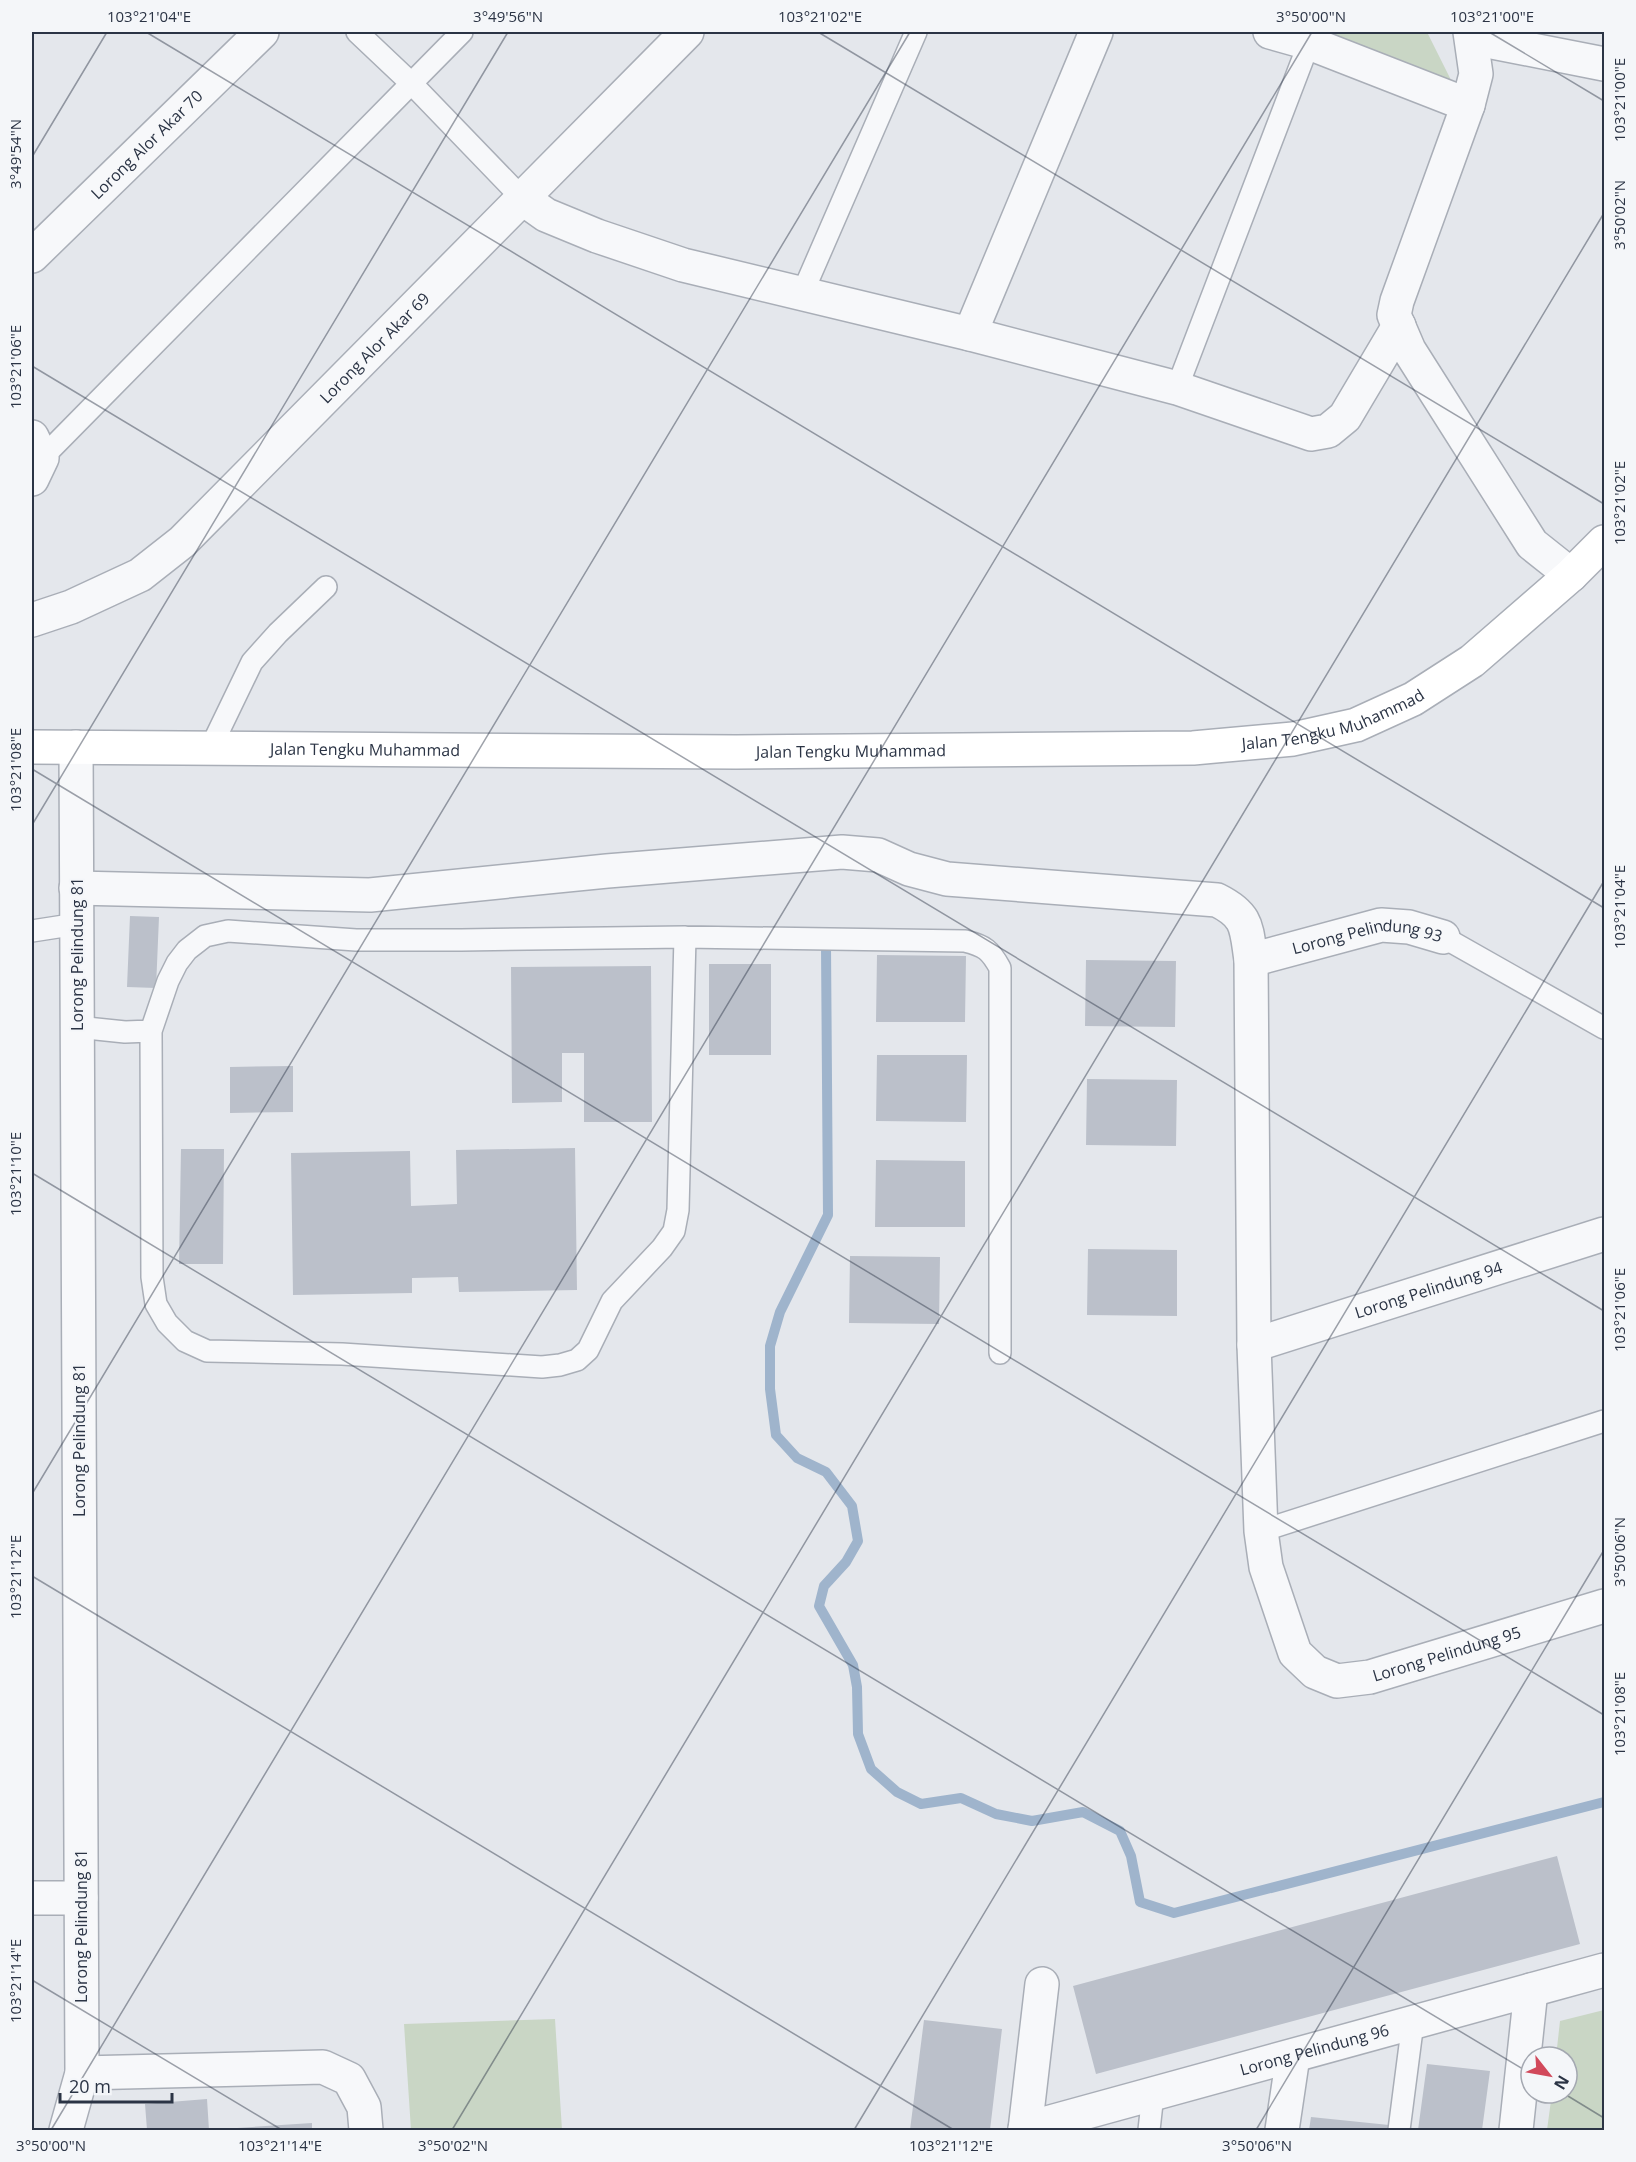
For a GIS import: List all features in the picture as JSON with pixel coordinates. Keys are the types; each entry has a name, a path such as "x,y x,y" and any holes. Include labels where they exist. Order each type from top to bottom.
{"main road":[{"name":"Jalan Tengku Muhammad","path":"32,747 748,752 1181,748 1293,739 1356,725 1413,699 1472,661 1571,575 1605,542"}],"street":[{"name":"Lorong Alor Akar 70","path":"32,256 262,32"},
{"name":"Lorong Alor Akar 69","path":"32,620 71,607 140,575 182,542 687,32"},
{"path":"970,334 1096,32"},
{"path":"1270,32 1309,44 1468,105"},
{"path":"1571,575 1532,544 1409,350 1394,315 1397,301 1468,105 1476,74 1471,35 1605,64"},
{"path":"522,198 546,215 597,236 672,262 970,334 1177,388 1311,434 1328,431 1345,417 1399,326"},
{"name":"Lorong Pelindung 81","path":"66,2130 82,2073 76,747"},
{"path":"76,888 369,895 607,871 842,852 878,855 909,869 947,879 1217,900 1234,908 1245,922 1251,960 1254,1345 1261,1531"},
{"name":"Lorong Pelindung 93","path":"1251,960 1381,925 1409,927 1443,937"},
{"name":"Lorong Pelindung 94","path":"1254,1345 1605,1234"},
{"name":"Lorong Pelindung 95","path":"1261,1531 1266,1567 1294,1653 1315,1672 1337,1681 1370,1677 1605,1606"},
{"path":"32,1898 81,1898"},
{"name":"Lorong Pelindung 96","path":"1025,2130 1605,1970"},
{"path":"1025,2130 1042,1984"},
{"path":"1516,2130 1531,1990"},
{"path":"1282,2130 1293,2056"},
{"path":"82,2073 323,2067 349,2079 364,2107 366,2130"}],"lane":[{"path":"357,32 412,84 522,198"},
{"path":"35,458 462,32"},
{"path":"801,294 916,32"},
{"path":"1177,388 1309,44"},
{"path":"210,748 252,662 278,633 326,587"},
{"path":"32,931 77,924"},
{"path":"685,937 678,1210 674,1231 662,1248 612,1301 588,1350 577,1360 542,1367 342,1353 207,1351 185,1341 167,1323 156,1304 152,1277 151,1031 168,981 177,963 187,950 205,936 228,931 356,940 685,937 965,941 982,945 992,954 1000,968 1000,1353"},
{"name":"Lorong Pelindung 93","path":"1443,937 1605,1028"},
{"path":"77,1027 125,1032 151,1031"},
{"path":"1261,1531 1605,1421"},
{"path":"1399,2130 1413,2022"},
{"path":"1149,2130 1153,2094"}],"green space":[{"path":"1323,32 1427,32 1452,82"},
{"path":"1604,2010 1604,2130 1547,2130 1550,2105 1579,2105 1579,2045 1557,2045 1560,2021"},
{"path":"555,2019 562,2130 411,2130 404,2024"}],"building":[{"path":"130,916 159,917 156,988 127,987"},
{"path":"877,955 966,956 965,1022 876,1022"},
{"path":"1086,960 1176,961 1175,1027 1085,1026"},
{"path":"709,964 771,964 771,1055 709,1055"},
{"path":"651,966 652,1122 584,1122 584,1053 562,1053 562,1102 512,1103 511,967"},
{"path":"877,1055 967,1055 966,1122 876,1121"},
{"path":"293,1066 293,1112 230,1113 230,1067"},
{"path":"1087,1079 1177,1080 1176,1146 1086,1145"},
{"path":"575,1148 577,1290 459,1292 458,1277 412,1278 412,1293 293,1295 291,1153 410,1151 411,1206 457,1204 456,1150"},
{"path":"181,1149 224,1149 223,1264 179,1264"},
{"path":"876,1160 965,1161 965,1227 875,1227"},
{"path":"1088,1249 1177,1250 1177,1316 1087,1315"},
{"path":"850,1256 940,1257 939,1324 849,1323"},
{"path":"1557,1856 1580,1944 1096,2074 1073,1986"},
{"path":"924,2020 1002,2029 990,2130 910,2130"},
{"path":"1427,2064 1490,2071 1482,2130 1418,2130"},
{"path":"207,2099 209,2130 147,2130 145,2104"},
{"path":"1311,2117 1389,2125 1388,2130 1309,2130"},
{"path":"312,2123 312,2130 222,2130 222,2129"}],"waterway":[{"path":"826,946 828,1215 780,1312 770,1346 770,1389 776,1435 797,1458 826,1472 852,1506 858,1541 846,1562 824,1586 819,1606 853,1665 857,1687 858,1734 871,1769 897,1792 921,1804 961,1798 996,1814 1032,1821 1083,1812 1120,1831 1131,1856 1140,1902 1174,1913 1604,1802"}]}
